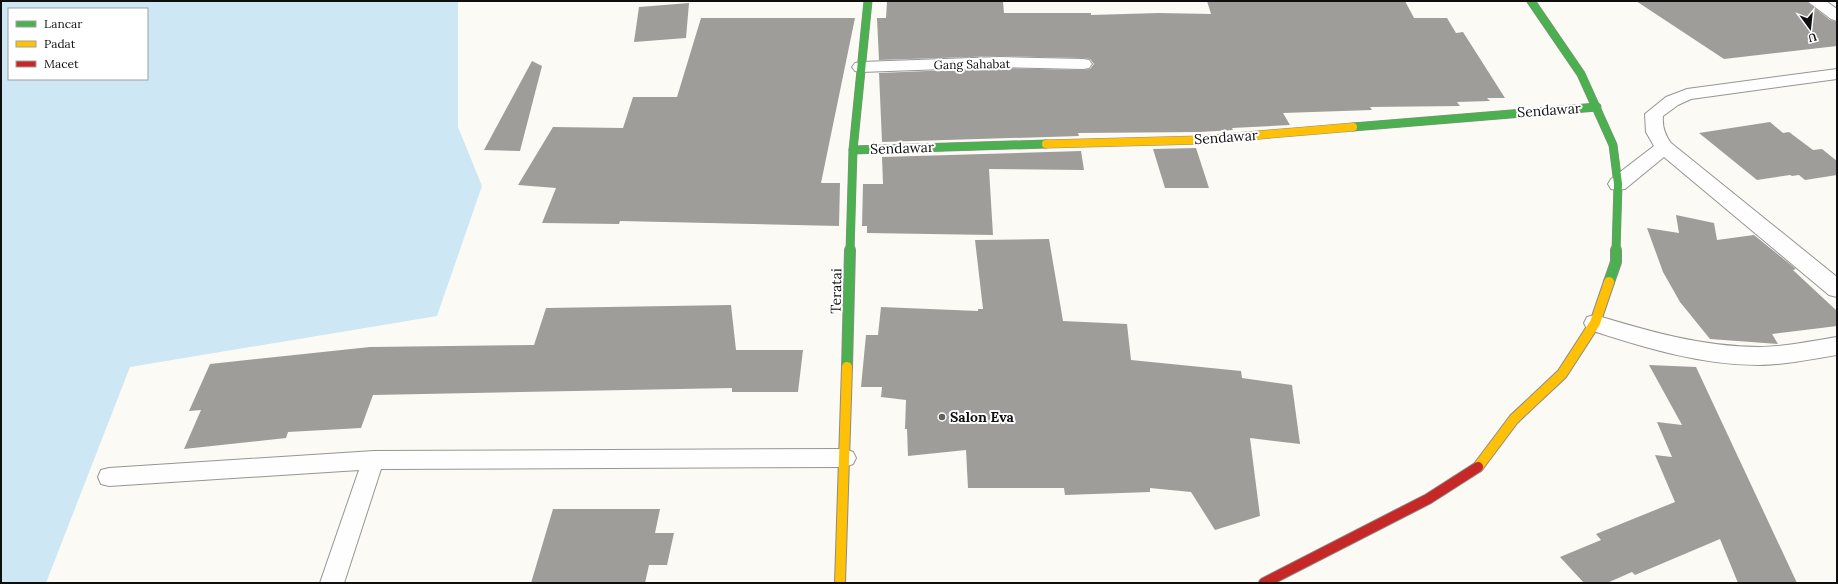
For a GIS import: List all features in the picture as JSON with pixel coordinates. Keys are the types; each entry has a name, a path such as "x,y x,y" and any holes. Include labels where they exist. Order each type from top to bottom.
{"street":[{"name":"Teratai","path":"840,583 845,458 853,150 868,1"},
{"path":"1264,583 1428,499 1478,466 1514,419 1562,374 1594,323 1616,262 1618,184 1613,145 1597,107 1580,74 1531,1"},
{"path":"1815,1 1837,16"},
{"name":"Gang Sahabat","path":"861,67 1000,62 1083,64"},
{"path":"1837,74 1687,94 1672,101 1654,114 1653,129 1664,147 1837,289"},
{"name":"Sendawar","path":"853,150 1200,140 1597,107"},
{"path":"1618,184 1664,147"},
{"path":"1594,323 1625,333 1697,349 1730,354 1759,356 1837,346"}],"lane":[{"path":"109,477 374,460 845,458"},
{"path":"332,583 374,460"}],"water":[{"path":"1,1 458,1 458,127 482,186 437,316 130,367 46,583 1,583"}],"building":[{"path":"887,1 1003,1 1004,13 1091,13 1091,15 1159,13 1211,14 1207,1 1405,1 1414,18 1447,18 1456,33 1463,32 1505,98 1487,98 1490,101 1457,102 1460,106 1370,107 1372,110 1283,113 1290,125 1232,128 1233,130 1200,132 1078,133 1079,136 882,142 879,73 1000,68 1083,70 1090,69 1094,64 1090,59 1083,58 1000,56 879,60 877,18 886,18"},
{"path":"1636,1 1806,1 1830,20 1837,22 1837,46 1724,59"},
{"path":"689,3 686,38 634,42 639,7"},
{"path":"701,18 855,18 821,183 840,183 839,226 620,221 619,224 542,223 556,188 518,185 553,127 623,128 633,97 677,97"},
{"path":"532,61 542,66 520,151 484,150"},
{"path":"1770,122 1783,133 1789,132 1813,150 1822,149 1837,161 1837,175 1805,180 1799,175 1790,175 1757,180 1699,133"},
{"path":"1196,148 1209,188 1165,188 1153,149"},
{"path":"1081,151 1084,170 989,169 993,235 867,233 867,226 862,226 863,184 883,184 882,157"},
{"path":"1676,215 1714,223 1717,240 1754,235 1796,269 1793,270 1837,311 1837,326 1772,334 1778,344 1710,339 1680,302 1663,272 1647,228 1679,233"},
{"path":"1049,239 1063,321 1127,324 1131,360 1241,371 1242,378 1292,385 1300,444 1250,438 1260,516 1215,530 1191,492 1150,488 1150,492 1065,495 1064,488 968,488 966,450 908,456 907,429 905,429 906,400 881,397 882,387 861,387 866,335 878,335 881,307 978,311 978,309 983,309 975,240"},
{"path":"731,305 736,350 803,350 798,392 732,392 732,388 373,395 361,428 288,432 286,438 184,449 201,410 189,411 210,364 370,347 534,345 546,308"},
{"path":"1649,365 1696,367 1797,583 1738,583 1720,539 1635,575 1632,572 1607,583 1584,583 1560,557 1601,540 1596,534 1675,502 1655,455 1672,457 1657,422 1682,425"},
{"path":"553,509 660,509 655,533 674,533 667,565 649,565 645,583 531,583"}],"traffic: fast":[{"path":"847,367 853,150 868,1"},
{"path":"1531,1 1581,74 1613,145 1618,184 1616,262 1609,282"},
{"path":"1353,127 1597,107"},
{"path":"853,150 1046,144"}],"traffic: slow":[{"path":"1046,144 1200,140 1353,127"},
{"path":"1478,467 1514,419 1562,374 1595,323 1609,282"},
{"path":"840,583 847,367"}],"traffic: jam":[{"path":"1264,583 1428,499 1478,467"}],"place":[{"name":"Salon Eva","path":"942,417"}]}
